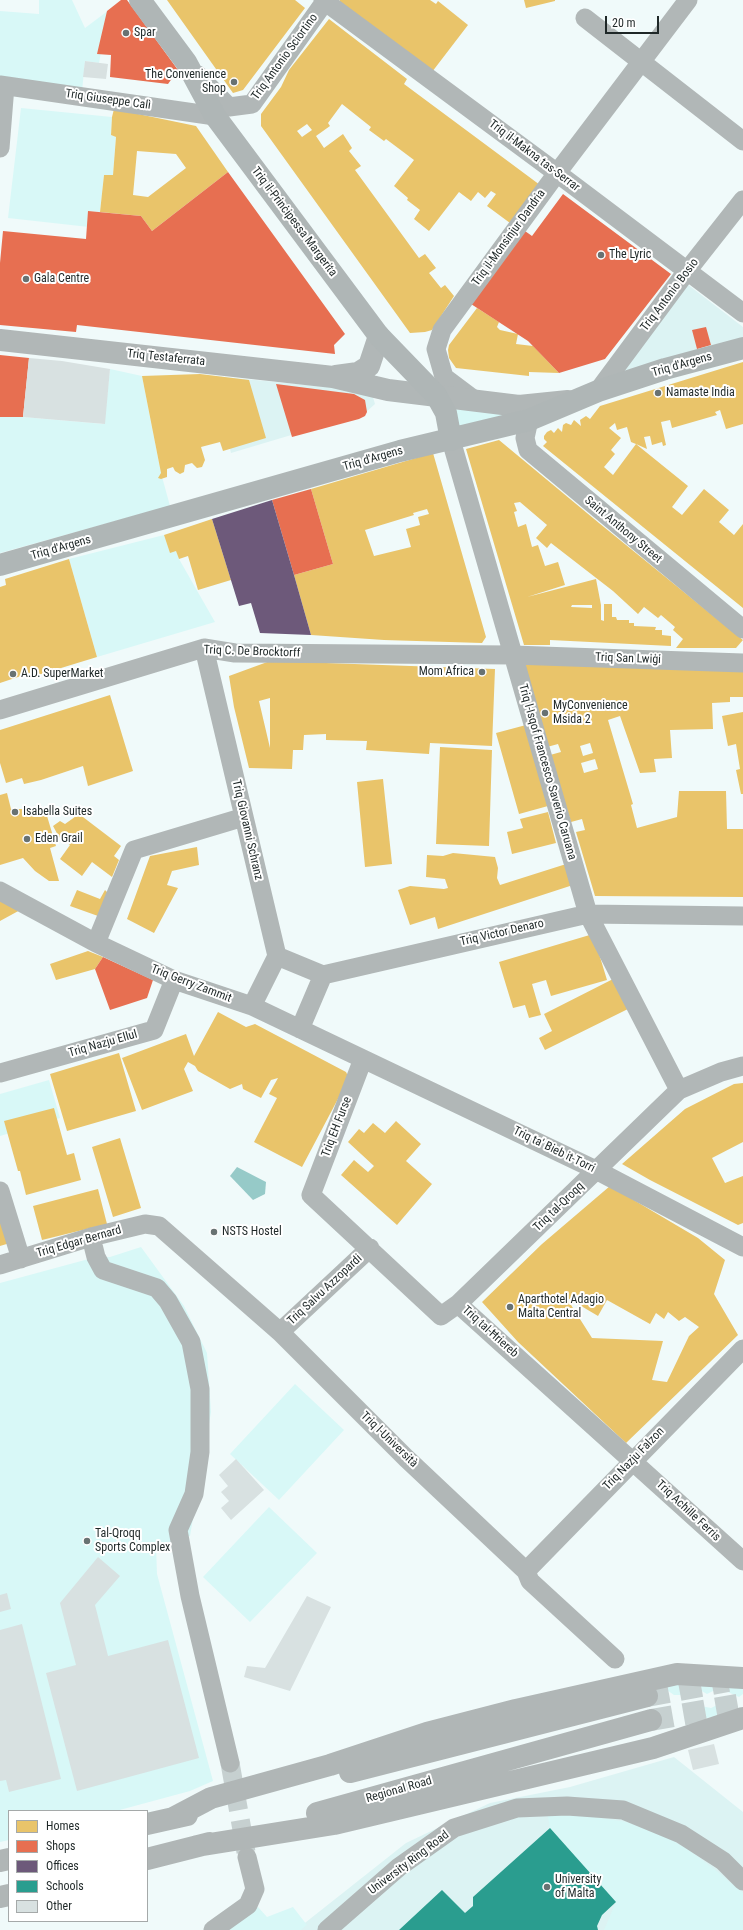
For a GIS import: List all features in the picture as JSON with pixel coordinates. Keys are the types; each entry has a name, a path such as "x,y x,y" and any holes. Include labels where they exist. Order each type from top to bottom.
{"highway":[{"path":"173,1818 211,1798 330,1765 427,1733 524,1708 677,1674 743,1678"},
{"path":"148,1824 647,1696"},
{"path":"197,1846 334,1824 653,1748 743,1718"},
{"name":"Regional Road","path":"148,1860 651,1720"}],"main road":[{"name":"Triq il-Prinċipessa Margerita","path":"140,0 186,62 215,116 379,336 436,395 446,413 450,440"},
{"name":"Triq d'Argens","path":"0,565 400,451 529,420 598,391 665,369 743,348"}],"street":[{"name":"Triq Antonio Sciortino","path":"186,62 228,107 252,104 325,0"},
{"name":"Triq il-Makna tas-Serrar","path":"325,0 743,313"},
{"name":"Triq il-Monsinjur Dandria","path":"476,401 444,377 436,349 442,330 557,173 688,0"},
{"path":"585,18 743,141"},
{"path":"0,148 2,85"},
{"name":"Triq Giuseppe Calì","path":"2,85 215,116"},
{"name":"Triq Antonio Bosio","path":"598,391 687,271 743,200"},
{"name":"Triq Testaferrata","path":"333,377 358,373 369,366 379,336"},
{"name":"Triq Testaferrata","path":"0,340 333,377 388,390 519,406 579,400"},
{"name":"Saint Anthony Street","path":"529,420 524,438 528,450 743,629"},
{"name":"Triq l-Isqof Francesco Saverio Caruana","path":"450,440 588,914 679,1090"},
{"name":"Triq C. De Brocktorff","path":"0,710 204,648 235,653 513,655"},
{"name":"Triq Giovanni Schranz","path":"204,648 277,956"},
{"name":"Triq San Lwiġi","path":"513,655 743,663"},
{"path":"96,943 134,850 244,817"},
{"name":"Triq Gerry Zammit","path":"0,891 96,943 174,980 252,1006 363,1059"},
{"name":"Triq Victor Denaro","path":"323,975 588,914 743,916"},
{"path":"252,1006 277,956 323,975 300,1030"},
{"name":"Triq Nazju Ellul","path":"0,1073 154,1030 174,980"},
{"name":"Triq ta' Bieb it-Torri","path":"363,1059 596,1170 743,1247"},
{"name":"Triq EH Furse","path":"311,1195 363,1059"},
{"name":"Triq tal-Qroqq","path":"458,1304 679,1090 720,1072 743,1066"},
{"path":"0,1191 21,1259"},
{"name":"Triq tal-Ħriereb","path":"311,1195 442,1316 458,1304 633,1460"},
{"name":"Triq Edgar Bernard","path":"0,1265 91,1237 145,1224 159,1226"},
{"name":"Triq l-Università","path":"159,1226 280,1332 406,1458 526,1571 530,1581 615,1659"},
{"path":"91,1237 96,1257 103,1270 157,1288 168,1301 191,1342 200,1390 200,1452 194,1494 178,1530 190,1596 230,1763"},
{"name":"Triq Salvu Azzopardi","path":"280,1332 370,1248"},
{"name":"Triq Nazju Falzon","path":"526,1571 743,1349"},
{"name":"Triq Achille Ferris","path":"633,1460 743,1561"},
{"name":"University Ring Road","path":"327,1930 399,1867 454,1828 517,1808 567,1806 623,1810 681,1834 723,1861 743,1881"},
{"path":"213,1930 248,1905 255,1889 248,1857"}],"shaded area":[{"path":"39,0 72,0 85,28 109,10 99,63 85,61 82,91 0,82 0,11 39,14"},
{"path":"21,108 112,117 111,135 116,137 113,175 104,175 100,212 88,211 89,227 8,218"},
{"path":"687,284 743,327 743,342 618,376"},
{"path":"110,369 142,376 161,473 170,506 0,553 0,417 23,417 104,424"},
{"path":"213,376 371,391 375,404 365,413 231,453"},
{"path":"454,409 514,414 458,430"},
{"path":"164,535 170,552 176,551 179,559 215,622 97,657 69,559"},
{"path":"49,1080 60,1118 0,1136 0,1094"},
{"path":"237,1167 266,1182 265,1194 253,1200 230,1176"},
{"name":"Tal-Qroqq Sports Complex","path":"141,1247 184,1306 207,1353 211,1412 190,1536 156,1546 157,1574 213,1781 190,1791 120,1810 8,1810 8,1840 0,1842 0,1283 96,1257 110,1257"},
{"path":"295,1384 344,1430 279,1500 230,1454"},
{"path":"269,1507 317,1553 250,1622 203,1577"},
{"path":"661,1682 743,1686 743,1694 739,1697 719,1688 707,1694 698,1689 692,1689 683,1695 674,1695 664,1688"},
{"path":"725,1701 734,1709 712,1717 688,1722 688,1717 692,1710 701,1706 711,1708"},
{"name":"University of Malta","path":"674,1757 743,1812 743,1930 296,1930 406,1843 490,1803 570,1787"},
{"path":"547,1812 562,1812 626,1822 668,1838 690,1851 743,1893 743,1930 604,1930 616,1902 550,1828"},
{"path":"258,1907 267,1917 293,1907 307,1925 301,1930 228,1930"}],"building: Homes":[{"path":"167,0 295,0 305,8 243,90 233,93"},
{"path":"340,0 430,0 436,4 438,1 468,25 432,72 339,2"},
{"path":"524,0 555,0 555,1 526,8"},
{"path":"329,19 407,79 404,84 540,185 510,223 487,206 496,194 491,191 485,198 478,192 471,201 459,192 429,231 414,219 420,210 407,200 408,198 394,186 414,160 386,139 384,141 369,130 371,127 342,104 328,123 330,126 316,136 324,148 343,134 352,148 349,151 361,166 355,170 419,258 425,254 436,268 429,273 441,288 445,285 454,296 432,330 410,333 261,126 261,114 281,87 289,70","holes":["307,124 312,130 302,137 297,131"]},
{"path":"114,109 196,126 228,172 152,231 141,216 100,212 104,175 113,175 116,137 111,135","holes":["137,151 176,154 186,168 148,197 133,195"]},
{"path":"477,308 499,322 497,327 500,330 518,334 516,344 533,346 559,373 529,372 529,376 456,368 449,358 449,345"},
{"path":"743,362 743,424 726,429 720,410 715,412 717,415 672,428 670,420 661,422 666,445 663,446 662,442 652,445 650,436 644,437 647,449 636,444 688,486 672,507 682,515 704,489 729,510 719,522 734,535 743,524 743,608 543,446 547,442 544,439 544,436 547,432 551,430 554,433 558,428 562,432 563,425 566,423 571,425 574,420 581,426 580,420 586,416 590,419 600,406","holes":["615,423 617,430 627,427 631,442 636,444 613,475 604,467 615,454 611,450 621,438 609,428"]},
{"path":"200,374 249,380 266,438 223,451 220,442 201,447 205,460 202,467 197,468 192,463 185,465 184,472 180,474 175,471 173,467 167,469 167,477 161,479 158,478 161,473 142,376"},
{"path":"499,440 743,640 736,648 676,648 683,639 673,630 675,627 661,615 658,618 644,607 638,614 613,591 551,543 547,548 536,538 547,525 520,502 514,503 517,511 514,512 518,527 526,524 532,547 538,545 545,566 558,562 565,585 527,597 596,579 601,605 601,620 604,621 604,604 612,604 612,617 616,617 617,620 629,620 629,623 634,623 634,626 656,627 655,630 662,630 662,635 671,636 671,646 550,640 550,645 524,645 466,449","holes":["572,605 592,605 592,608 571,607"]},
{"path":"433,453 486,637 482,643 384,640 311,635 294,575 333,564 311,489","holes":["427,509 429,514 418,517 420,525 406,529 411,547 374,556 365,530 414,515 413,513"]},
{"path":"212,519 231,580 198,590 188,556 179,559 176,551 170,553 164,535"},
{"path":"69,559 97,657 35,676 33,672 0,683 0,587 6,585 5,579"},
{"path":"270,661 495,669 492,746 430,743 429,754 366,750 367,741 326,740 326,734 304,735 303,750 293,750 292,769 249,768 234,707 229,676","holes":["270,698 270,748 259,701"]},
{"path":"526,662 743,668 743,697 730,697 730,702 712,703 713,729 670,730 672,758 654,759 656,772 640,773 620,716 608,720 633,804 631,805 637,828 677,817 679,791 726,791 727,829 743,829 743,897 595,896 576,832 585,830 582,819 571,822 550,755 561,752 558,744 547,747 522,668","holes":["590,743 593,753 583,756 580,746","595,759 598,769 584,773 581,763"]},
{"path":"110,695 133,771 88,786 83,766 24,784 22,778 6,783 0,763 0,730"},
{"path":"743,712 743,794 741,794 736,770 740,769 736,744 728,746 722,716"},
{"path":"526,725 548,806 519,814 496,733"},
{"path":"440,747 492,750 489,846 436,844"},
{"path":"383,779 392,864 365,867 357,782"},
{"path":"7,793 11,809 29,809 32,815 47,816 56,846 50,848 59,881 49,881 35,871 23,858 0,865 0,795"},
{"path":"548,812 556,843 512,854 507,832 523,828 520,819"},
{"path":"79,814 121,846 114,856 119,860 112,877 92,862 82,876 60,859 70,845 59,837 53,826 60,821 65,824"},
{"path":"197,847 199,865 172,871 167,885 178,888 154,933 127,919 150,856"},
{"path":"453,853 495,857 498,868 497,878 500,885 563,865 570,865 573,885 438,929 435,917 410,925 398,890 410,886 444,889 448,888 445,879 426,877 427,855 443,856"},
{"path":"77,890 100,899 105,890 109,894 98,916 70,906"},
{"path":"0,895 22,909 0,921"},
{"path":"593,934 607,980 551,996 546,980 532,984 541,1015 529,1018 525,1005 513,1008 499,962"},
{"path":"88,951 103,957 95,969 56,980 50,964"},
{"path":"617,977 632,1007 545,1050 539,1038 552,1031 544,1014"},
{"path":"218,1012 246,1027 255,1024 346,1072 349,1078 302,1167 254,1142 277,1098 269,1094 278,1078 271,1080 261,1098 243,1089 242,1084 230,1089 198,1071 195,1066 188,1062 184,1069 193,1091 142,1110 122,1058 186,1034 194,1056"},
{"path":"119,1053 136,1111 67,1131 50,1074"},
{"path":"743,1083 743,1142 712,1158 725,1183 743,1176 743,1223 738,1225 622,1164 685,1109 734,1084"},
{"path":"54,1108 67,1155 74,1153 81,1180 26,1195 4,1121"},
{"path":"396,1121 421,1144 406,1161 432,1184 397,1225 341,1175 354,1160 368,1172 374,1166 348,1142 359,1129 364,1133 373,1123 385,1133"},
{"path":"120,1138 141,1208 113,1217 92,1147"},
{"path":"610,1186 698,1238 725,1260 714,1294 738,1335 626,1443 518,1342 482,1302 542,1244","holes":["566,1297 598,1316 607,1300 650,1324 656,1313 664,1319 668,1312 679,1321 685,1317 699,1327 689,1336 667,1382 652,1380 663,1341 592,1338"]},
{"path":"98,1189 107,1224 42,1240 33,1206"},
{"path":"0,1213 10,1243 0,1246"}],"building: Shops":[{"name":"Spar","path":"121,0 127,0 178,70 168,84 110,77 111,55 97,54 107,11"},
{"path":"228,172 345,334 334,345 335,354 77,325 76,332 0,325 0,263 3,231 86,239 88,211 141,216 152,231"},
{"path":"563,194 671,274 605,359 559,373 528,341 471,304 525,231 532,236"},
{"path":"706,327 711,345 697,349 692,330"},
{"path":"0,355 29,358 23,417 0,417"},
{"path":"276,384 354,394 365,400 367,412 365,416 359,419 292,437"},
{"path":"311,489 333,564 294,575 272,500"},
{"path":"103,957 153,980 147,998 110,1010 95,969"}],"building: Offices":[{"path":"272,500 311,635 260,633 251,603 239,606 212,519"}],"building: Schools":[{"path":"550,1828 616,1902 602,1915 597,1926 598,1930 399,1930 442,1890 465,1913 473,1906 473,1897"}],"building: Other":[{"path":"85,61 108,64 106,79 83,77"},
{"path":"29,358 62,361 110,369 105,424 23,417"},
{"path":"236,1459 264,1490 231,1520 221,1508 229,1501 221,1492 228,1486 219,1475"},
{"path":"98,1557 120,1576 95,1605 108,1656 168,1640 199,1758 77,1791 46,1673 76,1665 60,1603"},
{"path":"7,1593 11,1609 0,1612 0,1595"},
{"path":"307,1596 331,1607 290,1691 244,1677 247,1666 265,1668"},
{"path":"22,1624 61,1779 9,1792 6,1780 0,1781 0,1630"},
{"path":"714,1744 719,1764 693,1770 688,1750"}],"tunnel":[{"path":"647,1696 728,1681"},
{"path":"651,1720 743,1704"},
{"path":"230,1763 246,1852"}],"place":[{"name":"Spar","path":"126,33"},
{"name":"The Convenience Shop","path":"234,82"},
{"name":"The Lyric","path":"601,255"},
{"name":"Gala Centre","path":"26,279"},
{"name":"Namaste India","path":"658,393"},
{"name":"Mom Africa","path":"482,672"},
{"name":"A.D. SuperMarket","path":"13,674"},
{"name":"MyConvenience Msida 2","path":"545,713"},
{"name":"Isabella Suites","path":"15,812"},
{"name":"Eden Grail","path":"27,839"},
{"name":"NSTS Hostel","path":"214,1232"},
{"name":"Aparthotel Adagio Malta Central","path":"510,1307"},
{"name":"Tal-Qroqq Sports Complex","path":"87,1541"},
{"name":"University of Malta","path":"547,1887"}]}
